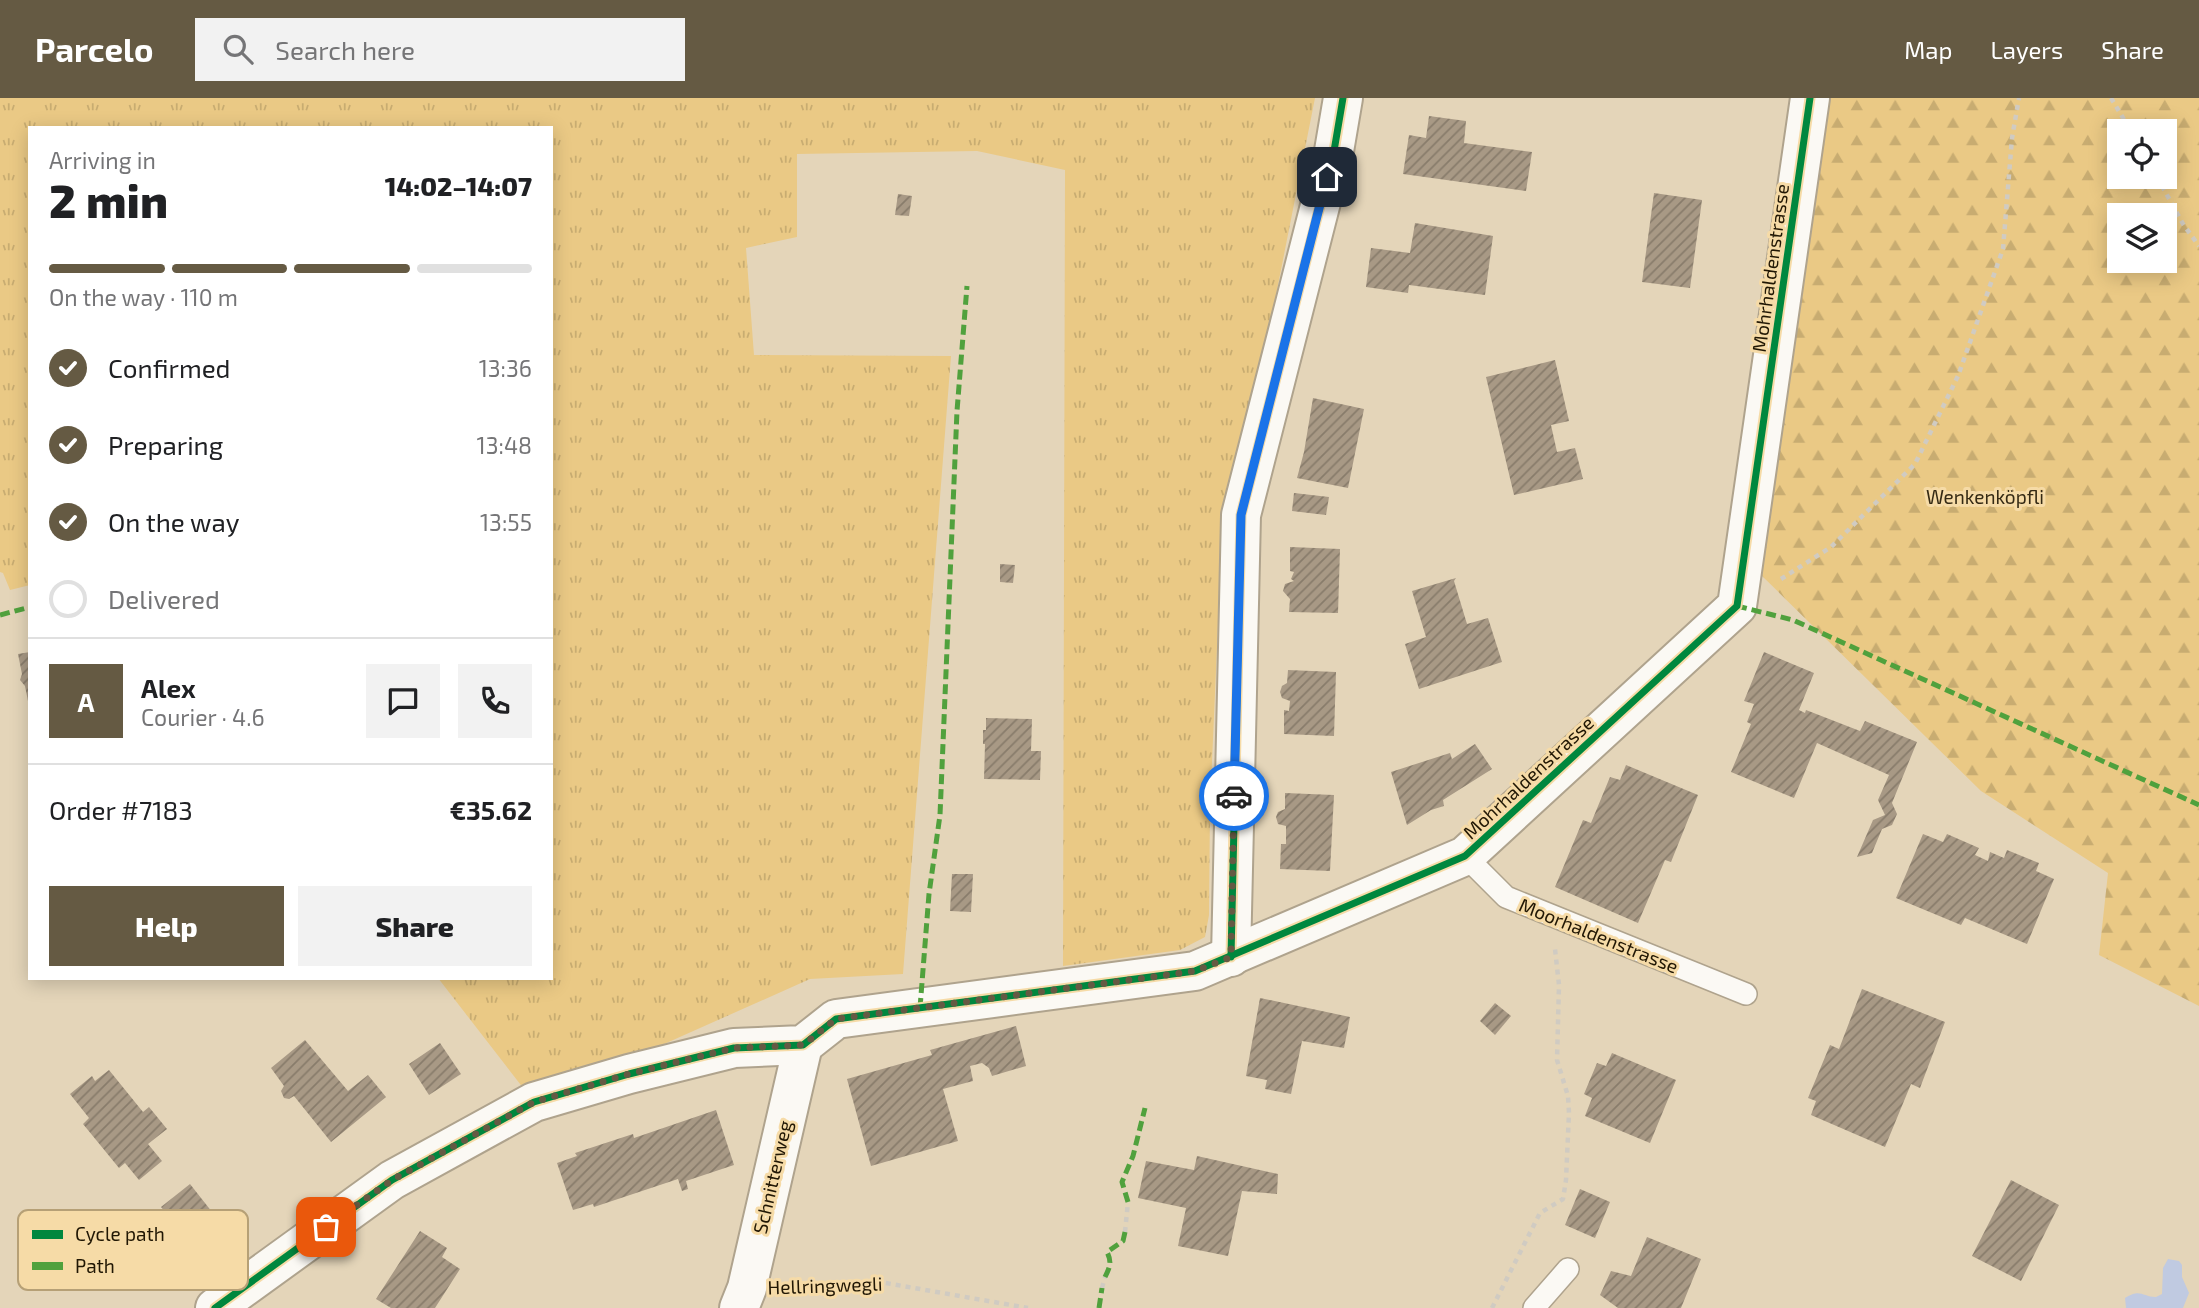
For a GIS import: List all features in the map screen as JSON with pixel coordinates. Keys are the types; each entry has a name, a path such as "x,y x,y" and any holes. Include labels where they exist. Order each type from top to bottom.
{"street":[{"path":"1231,957 1241,515 1334,150 1343,98"},
{"name":"Mohrhaldenstrasse","path":"803,1045 836,1019 1195,971 1465,856 1737,606 1810,98"},
{"path":"248,1284 392,1180 534,1102 629,1074 734,1048 803,1045"},
{"name":"Schnitterweg","path":"743,1298 803,1045"},
{"path":"215,1308 240,1290"}],"lane":[{"name":"Moorhaldenstrasse","path":"1465,856 1506,897 1746,994"},
{"path":"1535,1308 1568,1269"}],"path":[{"path":"1737,606 1831,547 1915,464 1958,376 2003,249 2012,138 2019,98"},
{"path":"2110,98 2123,119"},
{"path":"2164,189 2199,246"},
{"path":"1492,1308 1540,1213 1563,1199 1566,1180 1569,1113 1557,1060 1559,985 1556,951 1537,910"},
{"path":"1125,1232 1128,1202"},
{"path":"1102,1288 1105,1277"}],"green space":[{"path":"0,98 1315,98 1220,578 1210,808 1209,915 1205,937 1180,950 1063,966 1065,170 977,151 797,154 797,237 746,248 754,355 951,356 903,974 810,979 534,1102 440,980 553,980 553,126 28,126 28,586 10,590 3,573 0,572"},
{"name":"Wenkenköpfli","path":"1830,98 2199,98 2199,1006 2099,955 2108,873 1981,791 1759,573"}],"water":[{"path":"2168,1259 2179,1261 2182,1265 2182,1277 2189,1293 2183,1308 2126,1308 2125,1298 2130,1295 2138,1293 2156,1297 2162,1294 2163,1268"}],"building":[{"path":"1429,116 1466,121 1464,143 1532,152 1526,191 1403,174 1409,135 1426,138"},
{"path":"1654,193 1702,200 1690,288 1642,282"},
{"path":"898,194 912,196 909,216 895,215"},
{"path":"1415,223 1493,236 1485,295 1409,285 1408,293 1366,287 1371,248 1410,253"},
{"path":"1555,360 1569,421 1551,425 1557,452 1575,448 1583,479 1514,495 1486,377"},
{"path":"1313,398 1364,409 1348,488 1297,478"},
{"path":"1294,493 1329,497 1326,515 1292,511"},
{"path":"1290,547 1340,549 1338,613 1289,612 1290,599 1283,591 1285,584 1294,581 1291,579 1294,572 1290,571"},
{"path":"1000,564 1015,565 1013,583 1000,582"},
{"path":"1456,578 1454,581 1467,624 1488,618 1502,662 1419,689 1405,644 1426,637 1412,591"},
{"path":"28,652 28,701 25,686 20,680 22,674 18,654"},
{"path":"1764,652 1814,673 1799,710 1805,713 1806,710 1860,731 1865,721 1917,742 1892,803 1897,814 1892,825 1882,829 1872,853 1857,857 1873,820 1885,815 1878,800 1889,775 1817,743 1794,798 1731,772 1751,724 1747,722 1754,704 1744,701"},
{"path":"1288,670 1336,672 1334,736 1284,734 1284,710 1289,711 1290,701 1282,698 1280,692 1282,686 1287,683"},
{"path":"986,718 1032,719 1031,751 1041,751 1040,780 984,779 983,730 986,730"},
{"path":"1475,744 1492,769 1443,800 1444,806 1431,810 1407,825 1391,772 1450,753 1452,759"},
{"path":"1626,765 1698,795 1671,862 1665,860 1638,923 1555,887 1583,820 1591,823 1610,777 1620,780"},
{"path":"1285,793 1334,795 1330,871 1280,869 1281,844 1286,844 1286,826 1278,824 1276,817 1278,812 1285,809"},
{"path":"1923,834 1943,842 1947,834 1979,848 1975,855 1988,861 1990,852 2004,858 2007,850 2039,863 2036,871 2054,879 2027,944 1965,918 1961,925 1896,898"},
{"path":"952,874 973,874 971,912 950,911"},
{"path":"1862,989 1945,1022 1920,1088 1911,1084 1885,1147 1811,1115 1816,1101 1808,1098 1830,1045 1839,1049"},
{"path":"1260,998 1350,1017 1344,1048 1302,1041 1291,1094 1265,1089 1267,1080 1246,1076"},
{"path":"1495,1003 1511,1016 1495,1035 1480,1021"},
{"path":"1016,1026 1026,1066 992,1076 989,1068 982,1063 970,1066 973,1081 943,1089 958,1141 871,1166 847,1079 932,1055 930,1050"},
{"path":"305,1040 348,1091 368,1075 386,1097 331,1142 294,1096 284,1098 281,1091 284,1086 271,1068"},
{"path":"440,1043 461,1074 429,1095 409,1064"},
{"path":"1612,1053 1676,1080 1650,1143 1585,1116 1592,1098 1584,1094 1597,1063 1606,1066"},
{"path":"109,1070 143,1112 149,1107 167,1129 148,1144 162,1161 139,1180 125,1163 119,1168 83,1124 89,1118 70,1094 92,1076 95,1081"},
{"path":"716,1110 734,1165 686,1181 688,1189 682,1191 678,1179 594,1207 593,1204 573,1210 557,1163 577,1156 575,1153 633,1134 634,1138"},
{"path":"1197,1156 1278,1174 1277,1194 1242,1191 1228,1256 1178,1246 1186,1208 1138,1198 1146,1161 1194,1170"},
{"path":"2011,1180 2059,1205 2021,1281 1972,1256"},
{"path":"190,1184 210,1210 163,1210 161,1207"},
{"path":"1580,1189 1610,1202 1595,1238 1565,1225"},
{"path":"420,1231 447,1248 442,1257 460,1269 435,1308 391,1308 376,1299"},
{"path":"1647,1237 1701,1259 1681,1308 1618,1308 1600,1295 1611,1271 1631,1276"}],"marked path":[{"path":"920,1008 929,894 940,815 957,411 967,286"},
{"path":"1737,606 1793,620 2199,805"},
{"path":"0,615 28,608"},
{"path":"1128,1202 1122,1182 1133,1156 1145,1108"},
{"path":"1105,1277 1110,1264 1107,1252 1123,1241 1125,1232"},
{"path":"1099,1308 1102,1288"}],"cycle path":[{"path":"1231,957 1241,515 1334,151 1343,98"},
{"path":"248,1284 392,1180 534,1102 629,1074 734,1048 803,1045 836,1019 1195,971 1465,856 1737,606 1810,98"},
{"path":"215,1308 240,1290"}],"way so far":[{"path":"326,1227 392,1180 534,1102 629,1074 734,1048 803,1045 836,1019 1195,971 1231,957 1234,796"}],"route":[{"path":"1234,796 1241,515 1327,177"}]}
